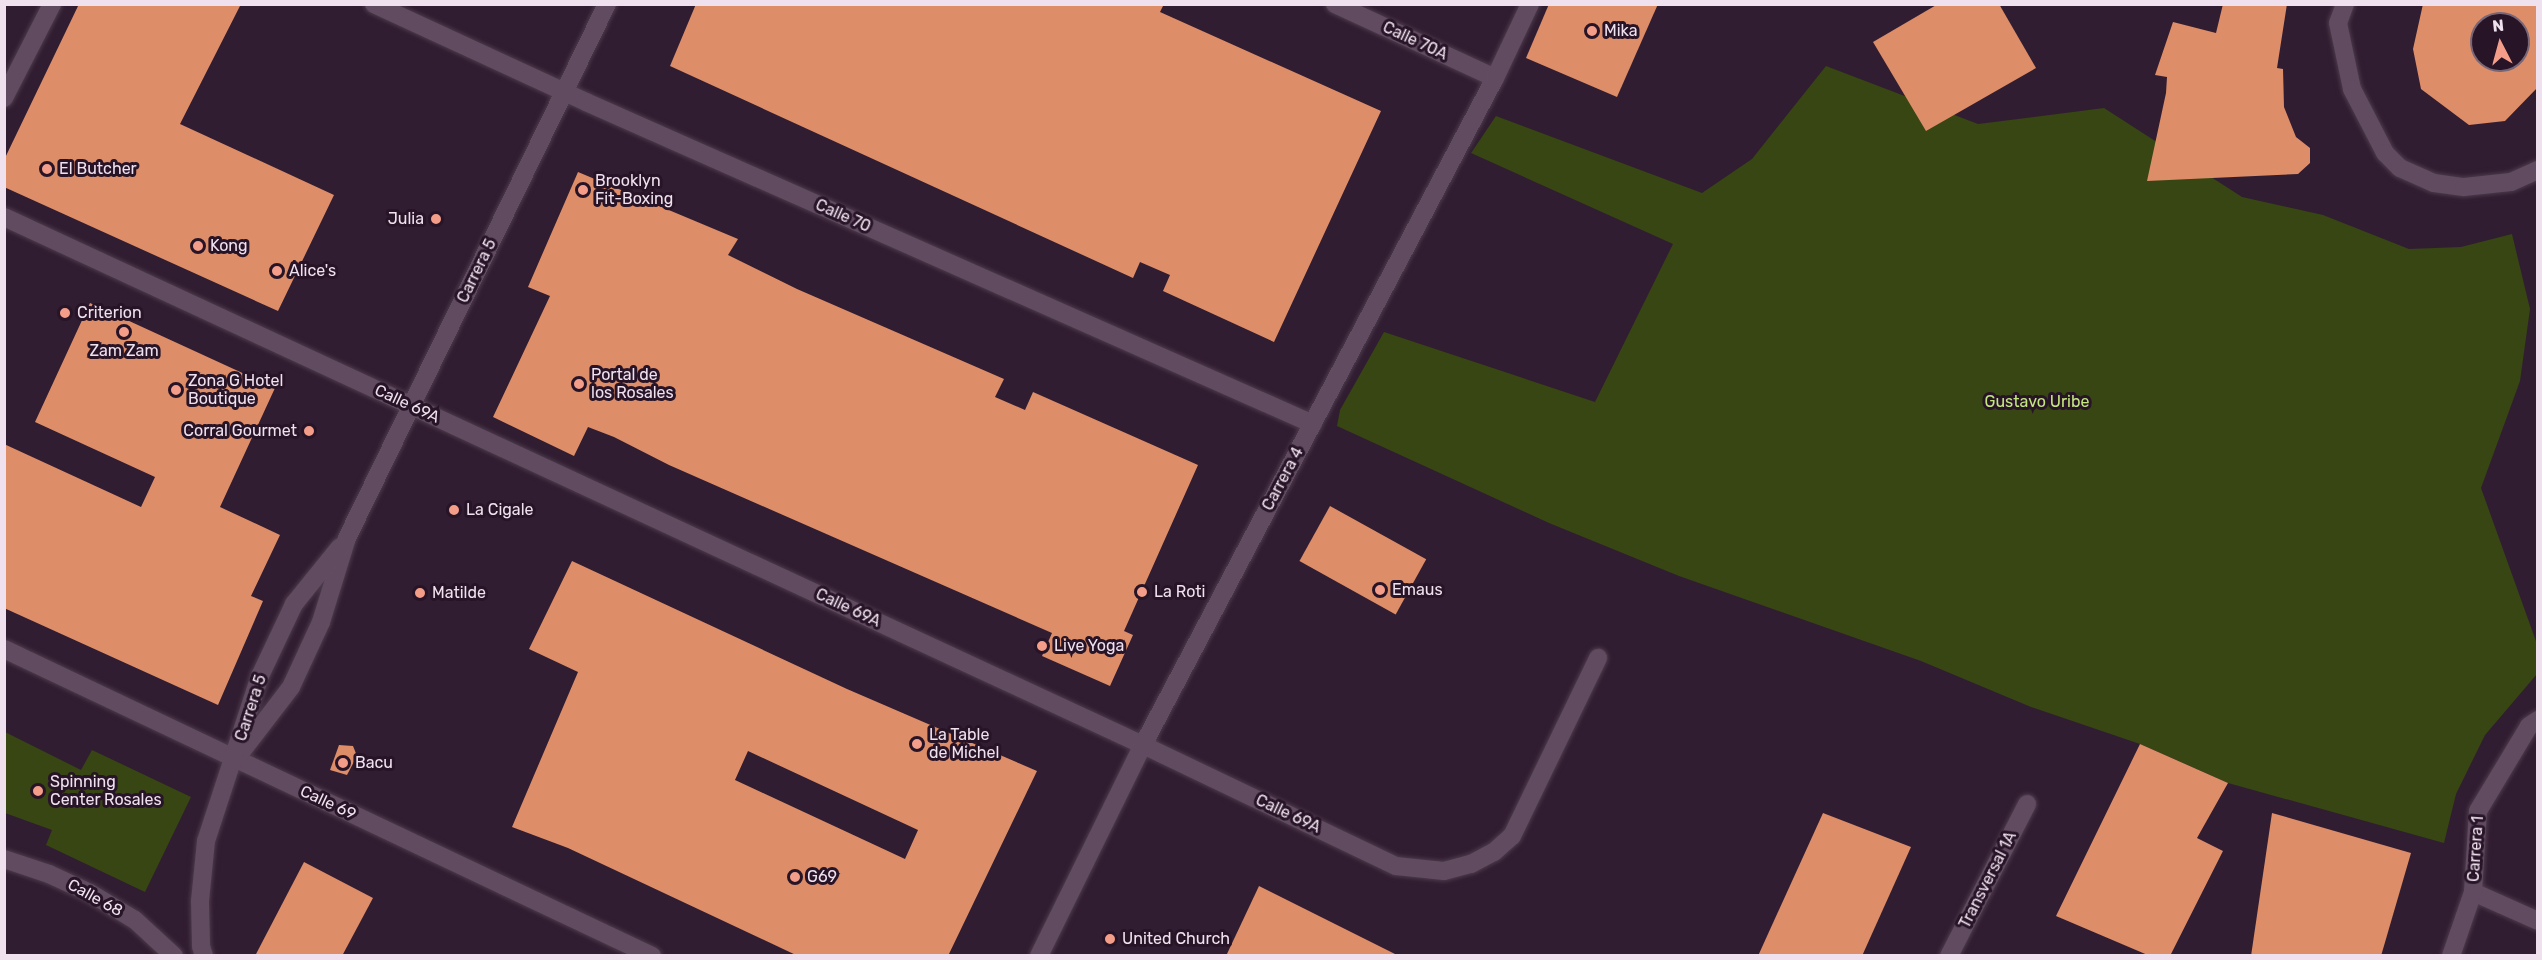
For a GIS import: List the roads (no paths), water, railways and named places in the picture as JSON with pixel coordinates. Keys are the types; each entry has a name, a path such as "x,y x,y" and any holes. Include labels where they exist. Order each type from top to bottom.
{"street":[{"path":"4,98 52,4"},
{"name":"Calle 70","path":"374,4 564,92 1313,424"},
{"name":"Carrera 5","path":"235,760 291,687 321,622 347,538 607,4"},
{"name":"Calle 70A","path":"1335,4 1495,78"},
{"name":"Carrera 4","path":"1039,956 1143,745 1495,78 1530,4"},
{"path":"2345,4 2338,23 2352,89 2385,153 2400,168 2434,183 2464,187 2511,183 2538,170"},
{"name":"Calle 69A","path":"4,217 1143,745 1396,866 1444,871 1472,864 1494,852 1512,836 1599,658"},
{"name":"Carrera 5","path":"204,956 201,946 200,901 206,841 235,760 260,676 294,604 347,538"},
{"name":"Calle 69","path":"4,650 652,956"},
{"name":"Carrera 1","path":"2451,956 2473,892 2478,811 2529,726 2538,720"},
{"name":"Transversal 1A","path":"1949,956 2027,804"},
{"name":"Calle 68","path":"4,859 49,874 90,893 135,920 174,956"},
{"path":"2473,892 2538,921"}],"place":[{"name":"Mika","path":"1592,31"},
{"name":"El Butcher","path":"47,169"},
{"name":"Brooklyn Fit-Boxing","path":"583,190"},
{"name":"Julia","path":"436,219"},
{"name":"Kong","path":"198,246"},
{"name":"Alice's","path":"277,271"},
{"name":"Criterion","path":"65,313"},
{"name":"Zam Zam","path":"124,332"},
{"name":"Portal de los Rosales","path":"579,384"},
{"name":"Zona G Hotel Boutique","path":"176,390"},
{"name":"Corral Gourmet","path":"309,431"},
{"name":"La Cigale","path":"454,510"},
{"name":"Emaus","path":"1380,590"},
{"name":"La Roti","path":"1142,592"},
{"name":"Matilde","path":"420,593"},
{"name":"Live Yoga","path":"1042,646"},
{"name":"La Table de Michel","path":"917,744"},
{"name":"Bacu","path":"343,763"},
{"name":"Spinning Center Rosales","path":"38,791"},
{"name":"G69","path":"795,877"},
{"name":"United Church","path":"1110,939"}],"park label":[{"name":"Gustavo Uribe","path":"2037,402"}]}
